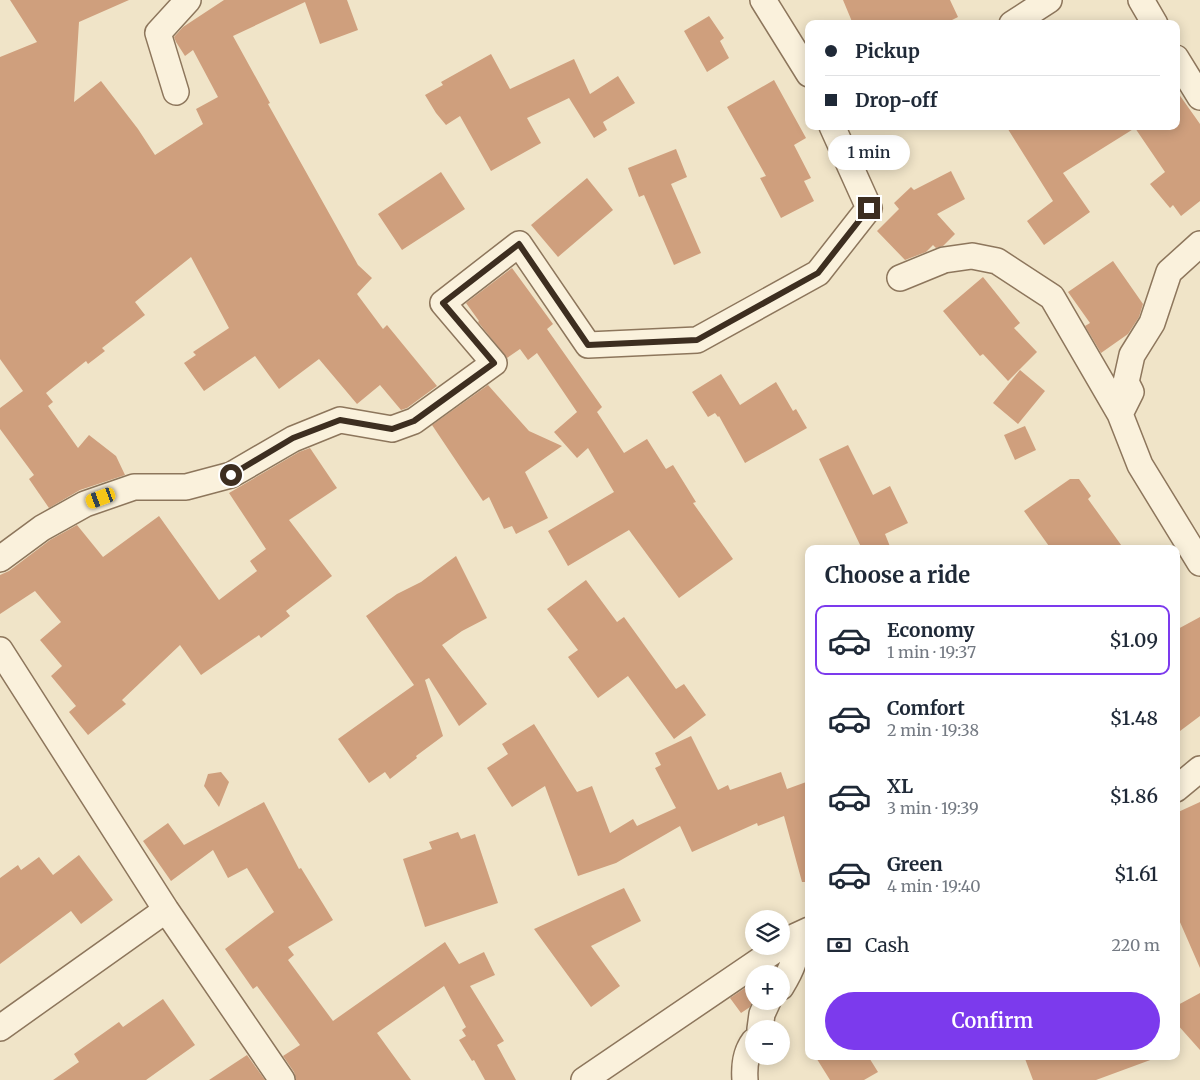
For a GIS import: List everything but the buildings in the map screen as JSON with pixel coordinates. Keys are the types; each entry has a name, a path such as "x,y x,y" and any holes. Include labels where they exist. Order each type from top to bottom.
{"street":[{"path":"176,92 158,33 188,0"},
{"path":"763,0 805,68"},
{"path":"1018,20 1049,0"},
{"path":"1141,0 1153,20"},
{"path":"1180,64 1200,97"},
{"path":"0,559 42,528 85,504 134,487 186,487 231,475 293,438 340,420 392,429 414,421 494,363 443,303 519,244 588,345 697,340 818,273 869,208 841,130"},
{"path":"1120,414 1130,392 1126,382 1132,355 1152,323 1169,272 1200,244"},
{"path":"900,278 944,260 972,256 998,261 1052,297 1120,414 1140,466 1200,563"},
{"path":"0,650 166,910 282,1080"},
{"path":"1180,786 1200,769"},
{"path":"0,1028 166,910"},
{"path":"790,973 802,933"},
{"path":"584,1080 802,933"},
{"path":"745,1061 745,1080"}],"route":[{"path":"231,475 293,438 340,420 392,429 414,421 494,363 443,303 519,244 588,345 697,340 818,273 869,208"}]}
